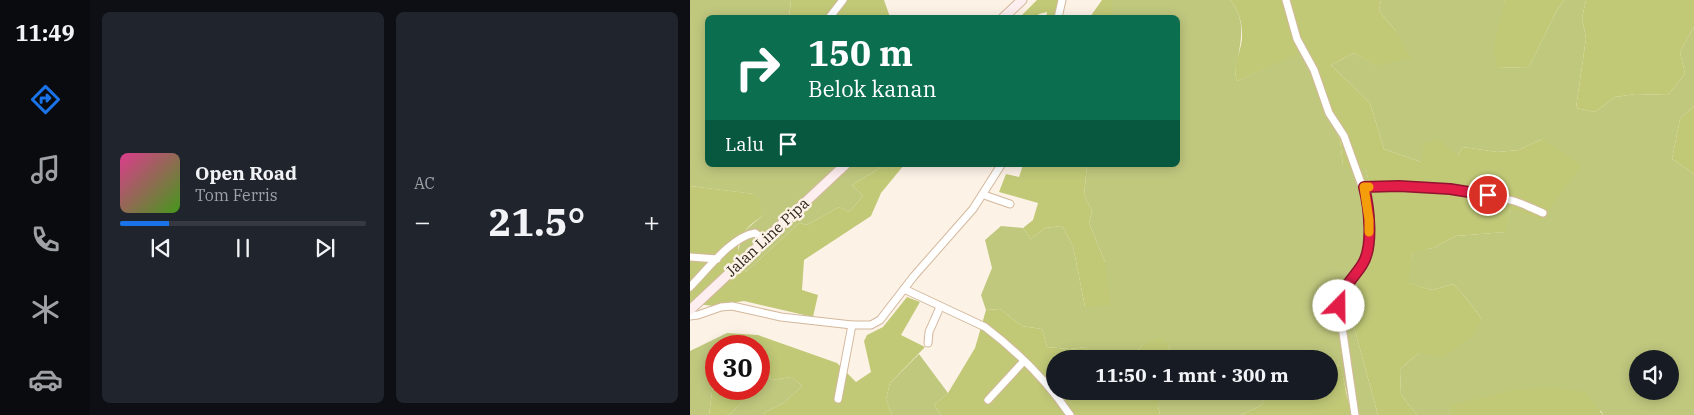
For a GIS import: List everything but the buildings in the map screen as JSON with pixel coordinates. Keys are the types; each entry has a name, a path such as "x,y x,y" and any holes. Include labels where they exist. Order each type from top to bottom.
{"main road":[{"path":"1006,15 1022,0"},
{"name":"Jalan Line Pipa","path":"690,310 843,167"}],"street":[{"path":"831,15 843,0"},
{"path":"1059,15 1062,0"},
{"path":"1286,0 1297,39 1314,70 1329,113 1344,136 1364,187 1369,220 1369,244 1366,258 1344,289 1340,297 1339,306 1356,415"},
{"path":"690,316 698,316 720,307 732,306 781,317 852,325 871,325 880,320 904,289 974,209 1000,167"},
{"path":"1364,187 1399,186 1450,189 1488,195 1515,202 1543,213"},
{"path":"984,195 1010,204"},
{"path":"690,286 736,242 749,235 757,234 765,240"},
{"path":"690,257 717,259"},
{"path":"904,289 985,327 1016,352 1057,395 1070,415"},
{"path":"928,343 929,332 940,307"},
{"path":"838,399 852,325"},
{"path":"988,400 1024,361"}],"green space":[{"path":"690,0 791,0 789,15 705,15 705,167 878,167 878,169 852,185 863,196 849,212 839,207 807,225 799,223 746,272 738,253 742,233 762,216 754,194 690,186"},
{"path":"791,0 884,0 889,15 789,15"},
{"path":"1037,0 1059,0 1055,15 1046,15 1047,12 1038,15 1022,15"},
{"path":"1102,0 1112,0 1112,15 1091,15"},
{"path":"1112,0 1230,0 1238,14 1241,27 1241,42 1236,69 1237,81 1302,51 1323,105 1340,139 1343,166 1366,168 1374,210 1371,261 1358,280 1350,312 1378,415 1352,415 1340,365 1338,365 1338,350 1169,350 1170,345 1142,345 1138,350 1087,350 1087,347 1069,349 1047,347 1042,329 1022,326 1000,309 986,310 981,295 992,268 985,240 1001,226 1023,228 1031,239 1045,228 1062,226 1073,246 1085,307 1105,262 1089,223 1092,211 1084,195 1087,167 1180,167 1180,15 1112,15"},
{"path":"1230,0 1381,0 1379,11 1396,31 1411,58 1375,66 1354,53 1331,65 1370,103 1384,149 1421,162 1424,143 1438,139 1458,155 1463,147 1497,152 1519,150 1542,139 1582,165 1542,219 1510,209 1506,232 1456,236 1433,248 1412,252 1409,283 1432,290 1453,284 1482,319 1473,336 1443,358 1419,353 1400,369 1401,395 1417,415 1378,415 1350,312 1358,280 1371,261 1374,210 1366,169 1343,167 1340,139 1323,105 1302,52 1237,81 1235,69 1241,46 1242,29 1237,12"},
{"path":"1381,0 1505,0 1498,68 1529,67 1557,10 1564,0 1586,0 1582,18 1586,38 1576,108 1595,112 1615,97 1636,94 1668,95 1685,74 1680,52 1694,26 1694,106 1680,119 1672,159 1694,174 1694,415 1603,415 1601,411 1452,405 1449,415 1417,415 1401,395 1400,369 1419,353 1482,319 1453,284 1432,290 1408,283 1412,251 1433,248 1456,236 1505,232 1510,209 1542,139 1519,150 1497,152 1463,147 1458,155 1421,162 1384,149 1370,103 1331,65 1354,53 1376,66 1396,31 1379,11"},
{"path":"1505,0 1564,0 1557,10 1529,67 1498,68 1493,49"},
{"path":"1586,0 1694,0 1694,26 1680,52 1685,74 1668,95 1636,94 1615,97 1595,112 1576,108 1586,38 1582,18"},
{"path":"1694,106 1694,174 1672,159 1680,119"},
{"path":"878,167 902,167 881,193 871,216 804,260 802,290 818,295 813,317 744,301 713,306 690,303 690,186 755,194 760,202 762,216 742,234 738,247 746,272 799,223 807,225 839,207 849,212 863,196 852,185"},
{"path":"1022,167 1087,167 1084,195 1092,211 1089,223 1105,262 1111,305 1085,307 1073,246 1062,226 1045,228 1031,239 1023,228 1033,220 1038,203 999,192 1006,174 1019,177"},
{"path":"907,297 920,302 901,335 925,347 890,383 886,399 892,415 764,415 765,412 785,402 802,386 792,377 772,380 770,377 770,339 837,363 856,382 871,372 864,341 867,335 883,327"},
{"path":"1000,309 1022,326 1042,329 1047,347 1069,349 1087,347 1087,350 1046,350 1046,400 1158,400 1160,415 941,415 934,405 948,393 975,348 986,310"},
{"path":"727,333 758,335 726,335"},
{"path":"1160,337 1170,345 1169,350 1138,350 1142,345"},
{"path":"705,344 705,400 711,400 709,415 690,415 690,351"},
{"path":"919,354 948,393 934,405 941,415 892,415 886,399 890,383"},
{"path":"1341,365 1352,415 1241,415 1262,405 1263,400 1338,400 1338,366"},
{"path":"770,377 772,380 792,377 802,386 785,402 765,412 764,415 729,415 745,400 770,400"},
{"path":"1550,387 1585,392 1603,415 1449,415 1451,405 1513,390"},
{"path":"711,400 745,400 729,415 709,415"},
{"path":"1158,400 1263,400 1262,405 1241,415 1160,415"}],"slow traffic":[{"path":"1369,187 1364,187 1369,232"}],"route":[{"path":"1339,306 1340,297 1344,289 1366,258 1369,244 1369,220 1364,187 1399,186 1450,189 1488,195"}]}
